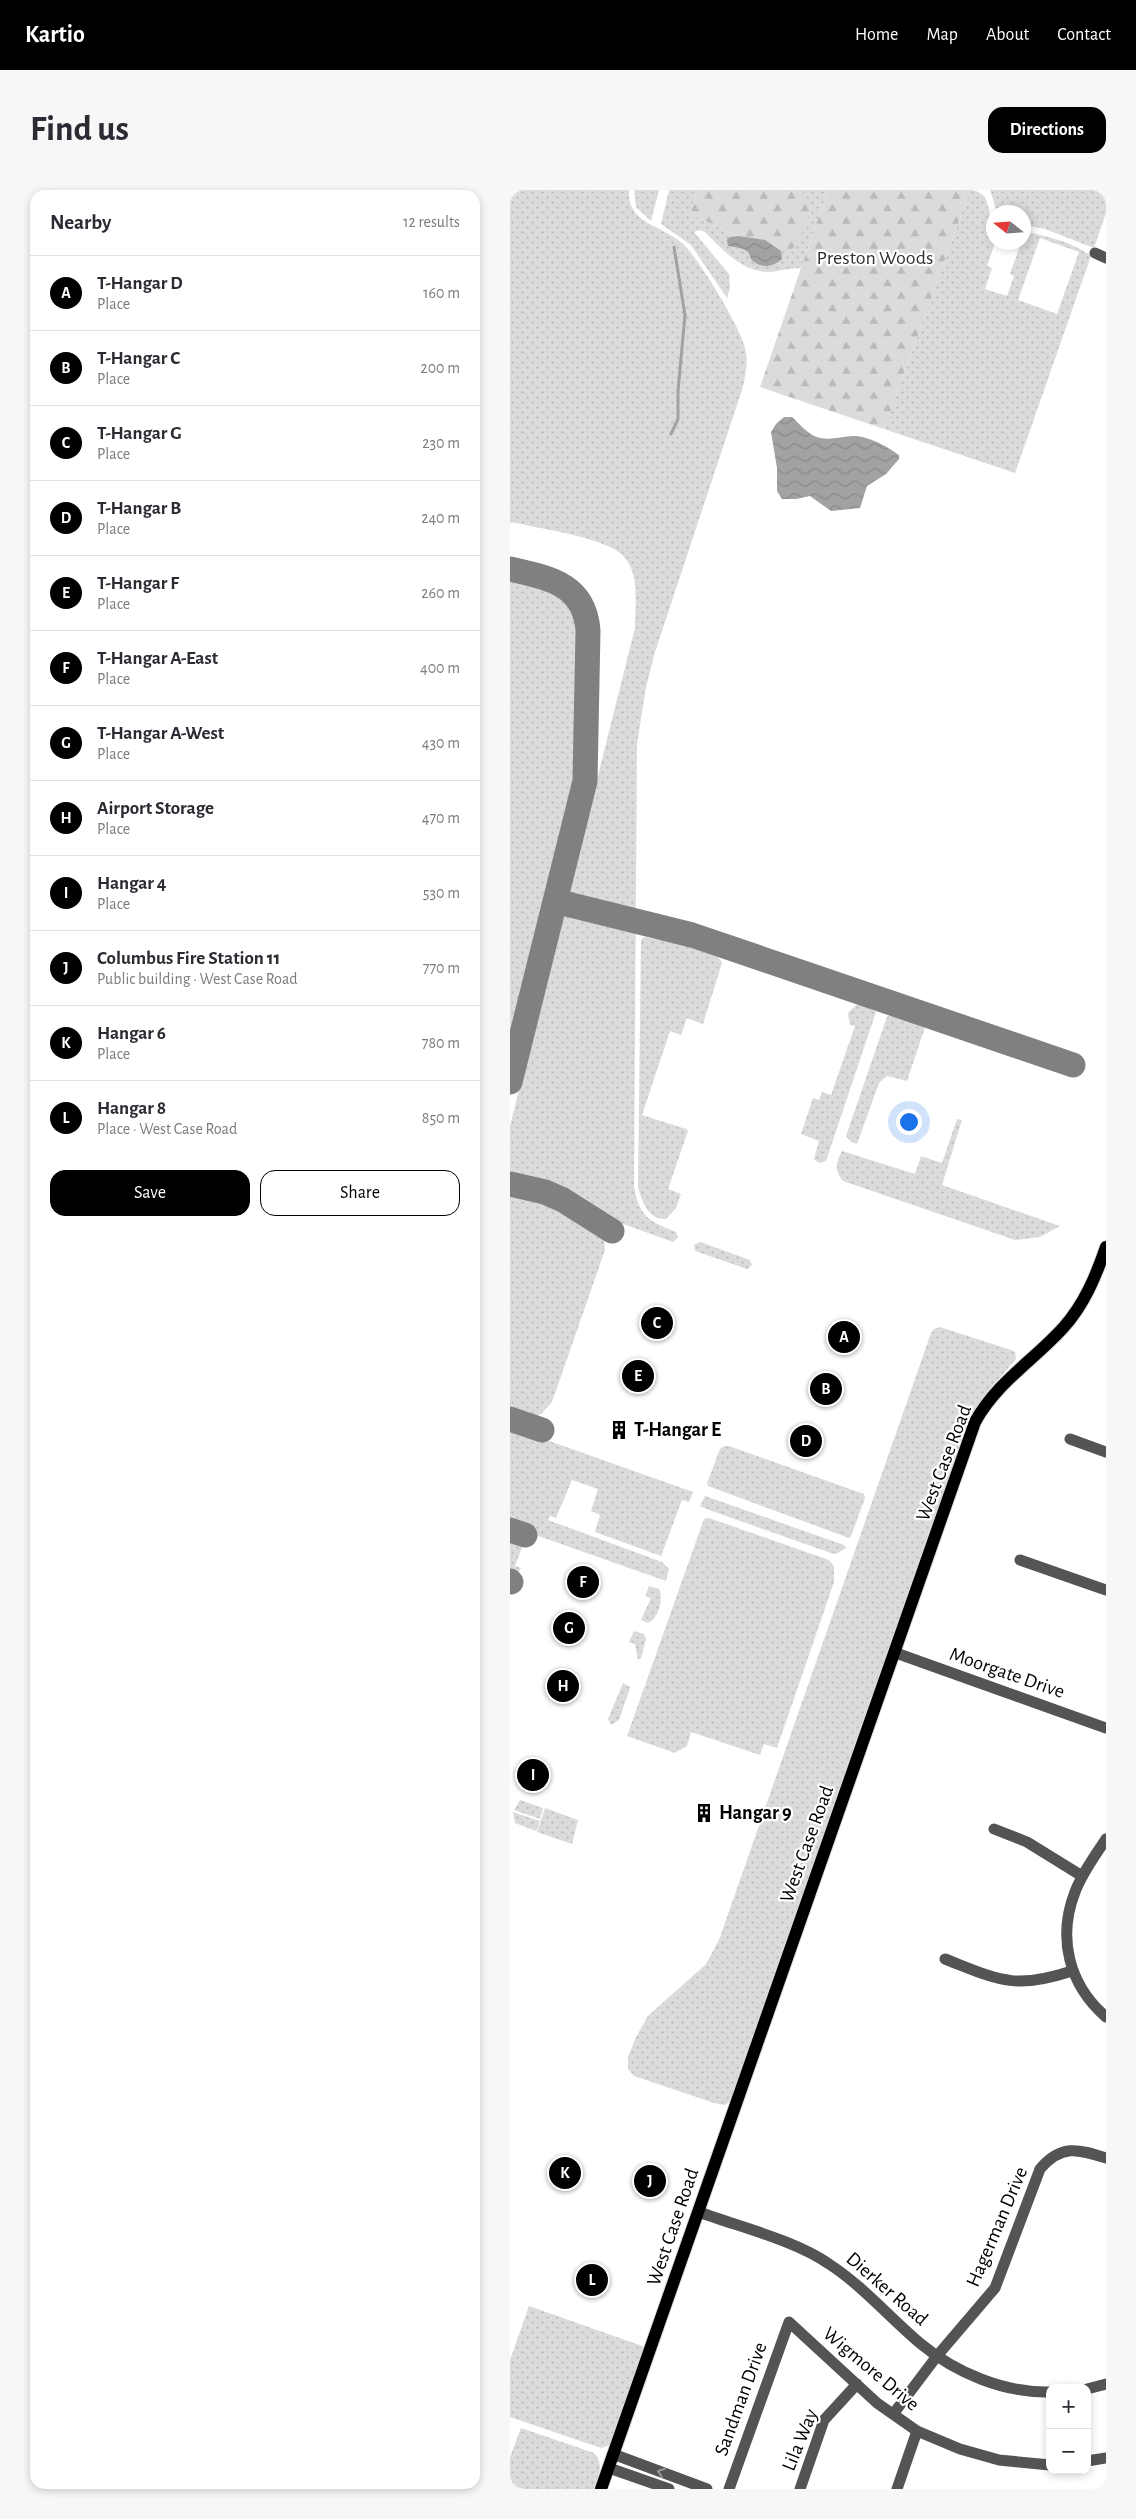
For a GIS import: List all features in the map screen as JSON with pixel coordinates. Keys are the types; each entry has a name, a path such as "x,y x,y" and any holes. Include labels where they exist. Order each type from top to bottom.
{"main road":[{"name":"West Case Road","path":"601,2489 978,1417 1002,1384 1071,1319 1085,1297 1106,1247"}],"street":[{"path":"1095,253 1106,258"},
{"path":"1070,1439 1106,1452"},
{"path":"1020,1560 1106,1590"},
{"name":"Moorgate Drive","path":"896,1653 1106,1728"},
{"path":"994,1829 1027,1842 1082,1876"},
{"path":"1106,1839 1082,1876 1075,1891 1066,1928 1067,1947 1072,1971 1084,1993 1106,2017"},
{"path":"945,1959 993,1977 1021,1983 1072,1971"},
{"name":"Hagerman Drive","path":"894,2413 937,2356 995,2288 1036,2177 1046,2162 1061,2152 1076,2150 1106,2158"},
{"name":"Dierker Road","path":"699,2212 810,2252 829,2263 937,2356 973,2376 1020,2390 1046,2392"},
{"name":"Wigmore Drive","path":"789,2322 877,2403 894,2413 917,2431 960,2449 999,2460 1046,2465"},
{"name":"Sandman Drive","path":"729,2489 789,2322"},
{"name":"Lila Way","path":"800,2489 824,2420 857,2384"},
{"path":"1091,2388 1106,2384"},
{"path":"897,2489 917,2431"},
{"path":"613,2454 707,2489"},
{"path":"1091,2460 1106,2458"},
{"path":"608,2468 669,2489"}],"green space":[{"path":"510,190 629,190 633,210 639,217 682,243 698,263 729,312 743,342 747,357 742,390 655,652 646,687 637,744 634,1186 642,1211 652,1221 676,1232 678,1237 673,1242 615,1221 553,1186 515,1175 510,1171 510,1126 635,628 636,596 633,573 627,560 616,550 601,543 577,536 512,522 510,524"},
{"path":"634,190 659,190 651,221 636,207"},
{"path":"669,190 698,190 691,209 693,215 738,236 803,193 797,190 828,190 801,268 767,272 748,267 718,246 705,232 700,230 694,232 729,274 730,288 727,298 691,245 661,224"},
{"path":"698,190 797,190 805,195 808,200 809,213 805,228 798,242 790,251 781,251 765,240 738,236 693,215 691,209"},
{"name":"Preston Woods","path":"828,190 970,190 884,429 760,387"},
{"path":"970,190 979,192 984,196 988,204 986,205 986,250 993,250 987,266 992,268 985,289 1007,296 1014,276 1010,274 1019,250 1031,250 1031,233 1060,240 1091,256 1015,473 884,429","holes":["1040,238 1079,252 1057,314 1018,300"]},
{"path":"990,190 1106,190 1106,213 1094,248 1045,229 1031,226 1031,205 995,205"},
{"path":"510,580 543,588 558,596 571,612 576,624 574,777 510,1035"},
{"path":"644,937 700,949 711,953 722,963 703,1024 687,1018 681,1035 670,1031 642,1115 688,1131 668,1189 681,1194 676,1208 666,1219 650,1213 644,1204 638,1187 641,940"},
{"path":"862,1004 876,1012 826,1161 819,1163 814,1159 819,1141 801,1134 813,1098 819,1100 822,1092 831,1095 855,1026 850,1025 848,1013 856,1005"},
{"path":"890,1015 925,1027 907,1081 887,1076 879,1083 857,1144 850,1141 846,1136 887,1017"},
{"path":"957,1119 962,1120 942,1185 1060,1226 1040,1237 1015,1240 843,1181 838,1174 837,1163 842,1151 915,1174 921,1156 942,1163"},
{"path":"514,1192 556,1204 599,1232 604,1239 605,1250 552,1402 541,1414 533,1418 510,1412 510,1193"},
{"path":"700,1242 750,1260 752,1265 747,1269 695,1251 694,1245"},
{"path":"940,1327 1011,1350 1015,1352 1016,1359 984,1396 964,1433 730,2101 725,2105 714,2103 634,2076 628,2069 628,2057 636,2037 648,2016 706,1964 719,1940 931,1333 934,1329"},
{"path":"510,1427 693,1492 689,1502 682,1500 661,1556 595,1532 600,1515 591,1511 598,1489 572,1480 556,1518 550,1516 548,1520 662,1562 669,1569 666,1581 510,1526"},
{"path":"724,1446 729,1446 864,1494 865,1498 851,1536 849,1538 708,1486 707,1483 720,1449"},
{"path":"705,1496 844,1545 846,1548 836,1554 831,1553 709,1510 700,1506"},
{"path":"709,1518 829,1560 834,1566 834,1582 777,1748 764,1744 760,1755 691,1732 687,1746 675,1753 627,1736 704,1519"},
{"path":"510,1534 524,1542 515,1566 521,1568 515,1578 510,1576"},
{"path":"649,1586 659,1589 661,1598 655,1618 648,1623 641,1620 651,1598 645,1596"},
{"path":"634,1631 644,1634 646,1639 641,1658 638,1660 635,1644 629,1642"},
{"path":"623,1683 630,1687 629,1691 619,1720 611,1725 608,1719"},
{"path":"520,1800 543,1808 540,1819 514,1810"},
{"path":"545,1808 578,1820 572,1844 537,1832"},
{"path":"513,1812 540,1821 536,1831 515,1823"},
{"path":"529,2306 645,2347 610,2445 601,2448 510,2417 510,2360"},
{"path":"521,2428 594,2453 600,2466 594,2489 510,2489 510,2457"}],"water":[{"path":"738,236 765,240 781,251 782,259 775,264 759,265 751,259 746,250 728,246 727,240 730,237"},
{"path":"784,417 792,417 816,437 832,439 858,436 870,439 899,455 899,459 886,474 867,486 860,508 831,511 810,496 782,499 777,491 777,468 771,432"}],"waterway":[{"path":"671,434 678,419 678,391 685,315 674,247"}],"taxiway":[{"path":"510,569 550,580 572,592 585,614 588,630 585,781 510,1082"},
{"path":"555,901 692,935 1073,1065"},
{"path":"510,1184 545,1192 563,1200 612,1231"},
{"path":"510,1419 542,1430"},
{"path":"510,1530 525,1535"}],"place":[{"name":"T-Hangar G","path":"657,1323"},
{"name":"T-Hangar D","path":"844,1337"},
{"name":"T-Hangar F","path":"638,1376"},
{"name":"T-Hangar C","path":"826,1389"},
{"name":"T-Hangar E","path":"619,1430"},
{"name":"T-Hangar B","path":"806,1441"},
{"name":"T-Hangar A-East","path":"583,1582"},
{"name":"T-Hangar A-West","path":"569,1628"},
{"name":"Airport Storage","path":"563,1686"},
{"name":"Hangar 4","path":"533,1775"},
{"name":"Hangar 9","path":"704,1813"},
{"name":"Hangar 6","path":"565,2173"},
{"name":"Columbus Fire Station 11","path":"650,2181"},
{"name":"Hangar 8","path":"592,2280"}]}
